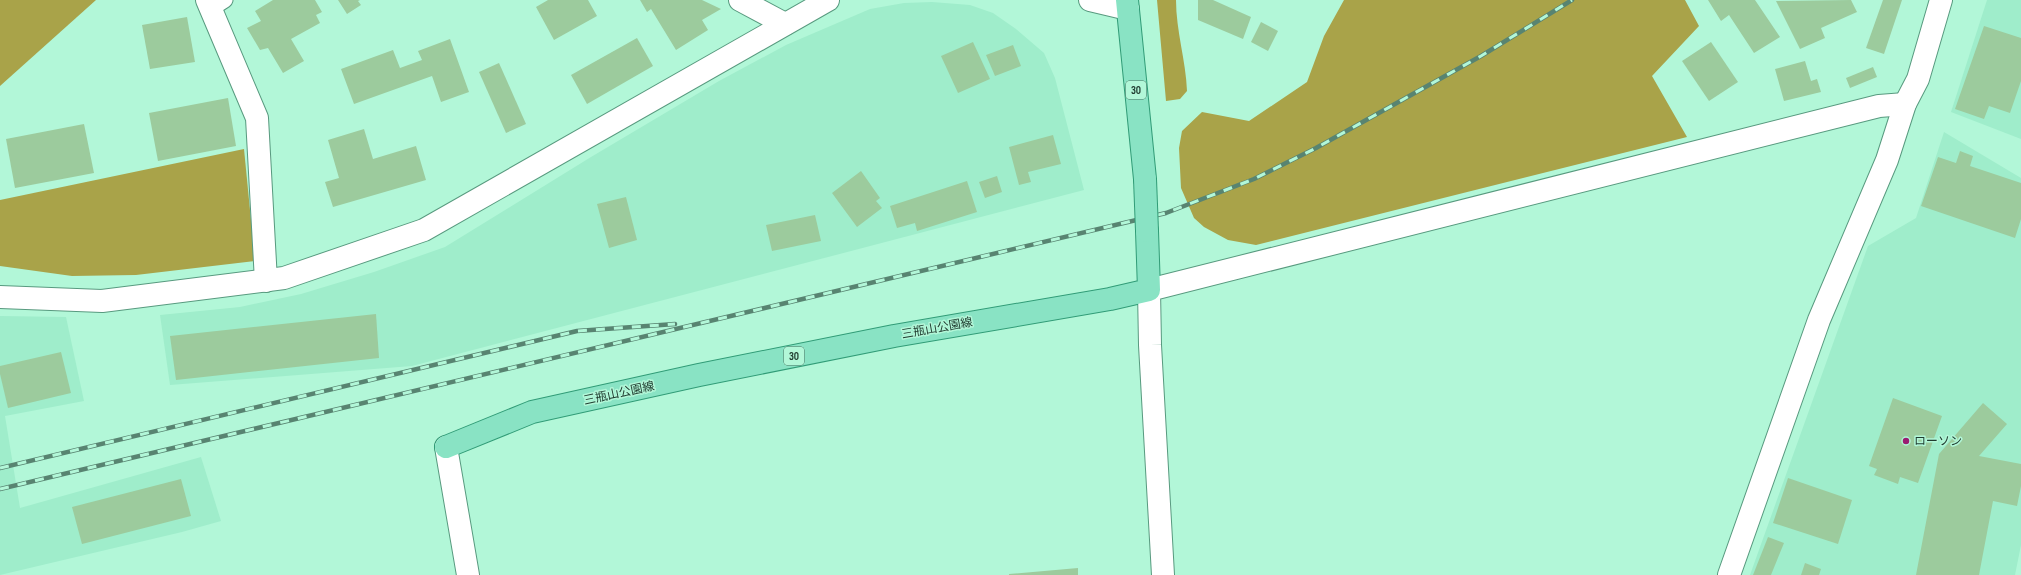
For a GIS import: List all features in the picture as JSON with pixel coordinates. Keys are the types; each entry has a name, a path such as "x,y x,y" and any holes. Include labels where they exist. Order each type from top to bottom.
{"main road":[{"name":"30","path":"1128,5 1145,179 1149,290"},
{"name":"三瓶山公園線","path":"446,447 532,412 699,375 894,336 1110,299 1149,290"}],"street":[{"path":"740,0 785,24"},
{"path":"0,297 102,301 284,278 424,230 828,0"},
{"path":"1090,0 1128,5"},
{"path":"1729,575 1819,320 1887,160 1905,104 1918,79 1941,0"},
{"path":"214,3 257,118 266,280"},
{"path":"1163,575 1150,345 1149,290 1879,106 1905,104"},
{"path":"446,447 468,575"}],"shaded area":[{"path":"0,0 96,0 0,86"},
{"path":"1157,0 1176,0 1176,12 1187,91 1180,99 1166,101"},
{"path":"1344,0 1685,0 1699,26 1652,76 1687,137 1256,245 1228,240 1204,227 1194,218 1181,188 1179,148 1182,131 1202,112 1249,121 1307,82 1324,36"},
{"path":"1987,0 2021,0 2021,139 1951,112"},
{"path":"932,2 970,5 993,13 1016,29 1044,53 1055,78 1084,190 412,366 170,385 160,315 240,307 301,294 374,272 445,247 591,157 719,81 786,45 870,9 904,3"},
{"path":"1944,132 2021,178 2021,545 2015,575 1750,575 1868,246 1916,218"},
{"path":"244,149 255,261 136,275 72,276 0,266 0,200"},
{"path":"0,316 66,317 84,401 5,416 20,508 201,457 221,521 182,532 0,575"}],"building":[{"path":"273,0 315,0 322,12 316,15 320,23 291,39 304,61 283,73 268,48 260,50 247,28 261,21 255,11"},
{"path":"338,0 360,0 358,1 361,5 347,14"},
{"path":"548,0 588,0 597,16 554,40 536,7"},
{"path":"640,0 702,0 721,9 702,20 708,30 676,50 651,9 647,12"},
{"path":"1198,0 1213,0 1251,17 1243,39 1198,20"},
{"path":"1708,0 1755,0 1780,37 1754,53 1729,15 1721,21"},
{"path":"1851,0 1857,12 1821,28 1825,38 1800,49 1776,1"},
{"path":"1883,0 1902,0 1884,54 1866,48"},
{"path":"187,17 195,62 150,69 142,25"},
{"path":"1261,22 1278,31 1268,51 1251,42"},
{"path":"1984,26 2021,38 2021,81 2010,113 1989,106 1984,119 1955,109"},
{"path":"637,38 653,66 587,104 571,75"},
{"path":"450,39 469,92 441,102 432,76 354,104 341,69 393,50 400,68 422,60 418,51"},
{"path":"973,42 990,79 958,93 941,56"},
{"path":"1711,42 1738,82 1709,101 1682,61"},
{"path":"1013,45 1021,66 995,76 986,55"},
{"path":"1805,61 1811,81 1817,79 1821,92 1784,101 1775,69"},
{"path":"499,63 526,124 506,133 479,72"},
{"path":"1873,67 1877,77 1850,88 1846,78"},
{"path":"228,98 236,146 158,161 149,113"},
{"path":"84,124 94,173 15,188 6,139"},
{"path":"364,129 373,159 416,146 426,180 333,207 325,182 339,178 328,140"},
{"path":"1053,135 1061,164 1028,172 1031,182 1019,185 1009,147"},
{"path":"1960,151 1973,156 1970,166 2021,183 2021,219 2015,238 1921,206 1938,157 1956,163"},
{"path":"861,171 880,198 876,201 882,208 857,227 832,193"},
{"path":"997,176 1002,192 985,198 979,182"},
{"path":"967,181 977,212 917,231 915,223 897,228 890,206"},
{"path":"626,197 637,240 609,248 597,204"},
{"path":"815,215 821,241 772,251 766,225"},
{"path":"376,314 379,358 176,380 170,336"},
{"path":"61,352 71,393 8,408 0,374 0,366"},
{"name":"ローソン","path":"1893,398 1942,416 1918,483 1900,477 1898,484 1874,475 1877,469 1869,466"},
{"path":"1983,403 2007,424 1979,456 2021,464 2021,486 2017,506 1993,501 1979,575 1916,575 1939,454"},
{"path":"1788,478 1852,500 1838,544 1773,523"},
{"path":"181,479 191,516 82,544 72,507"},
{"path":"1768,537 1784,543 1771,575 1753,575"},
{"path":"1805,563 1821,569 1819,575 1801,575"},
{"path":"1078,568 1078,575 1009,575 1009,574"}],"railway":[{"path":"0,489 1166,213 1254,179 1316,148 1481,56 1572,0"},
{"path":"0,468 577,331 675,324"}],"place":[{"name":"ローソン","path":"1906,441"}]}
